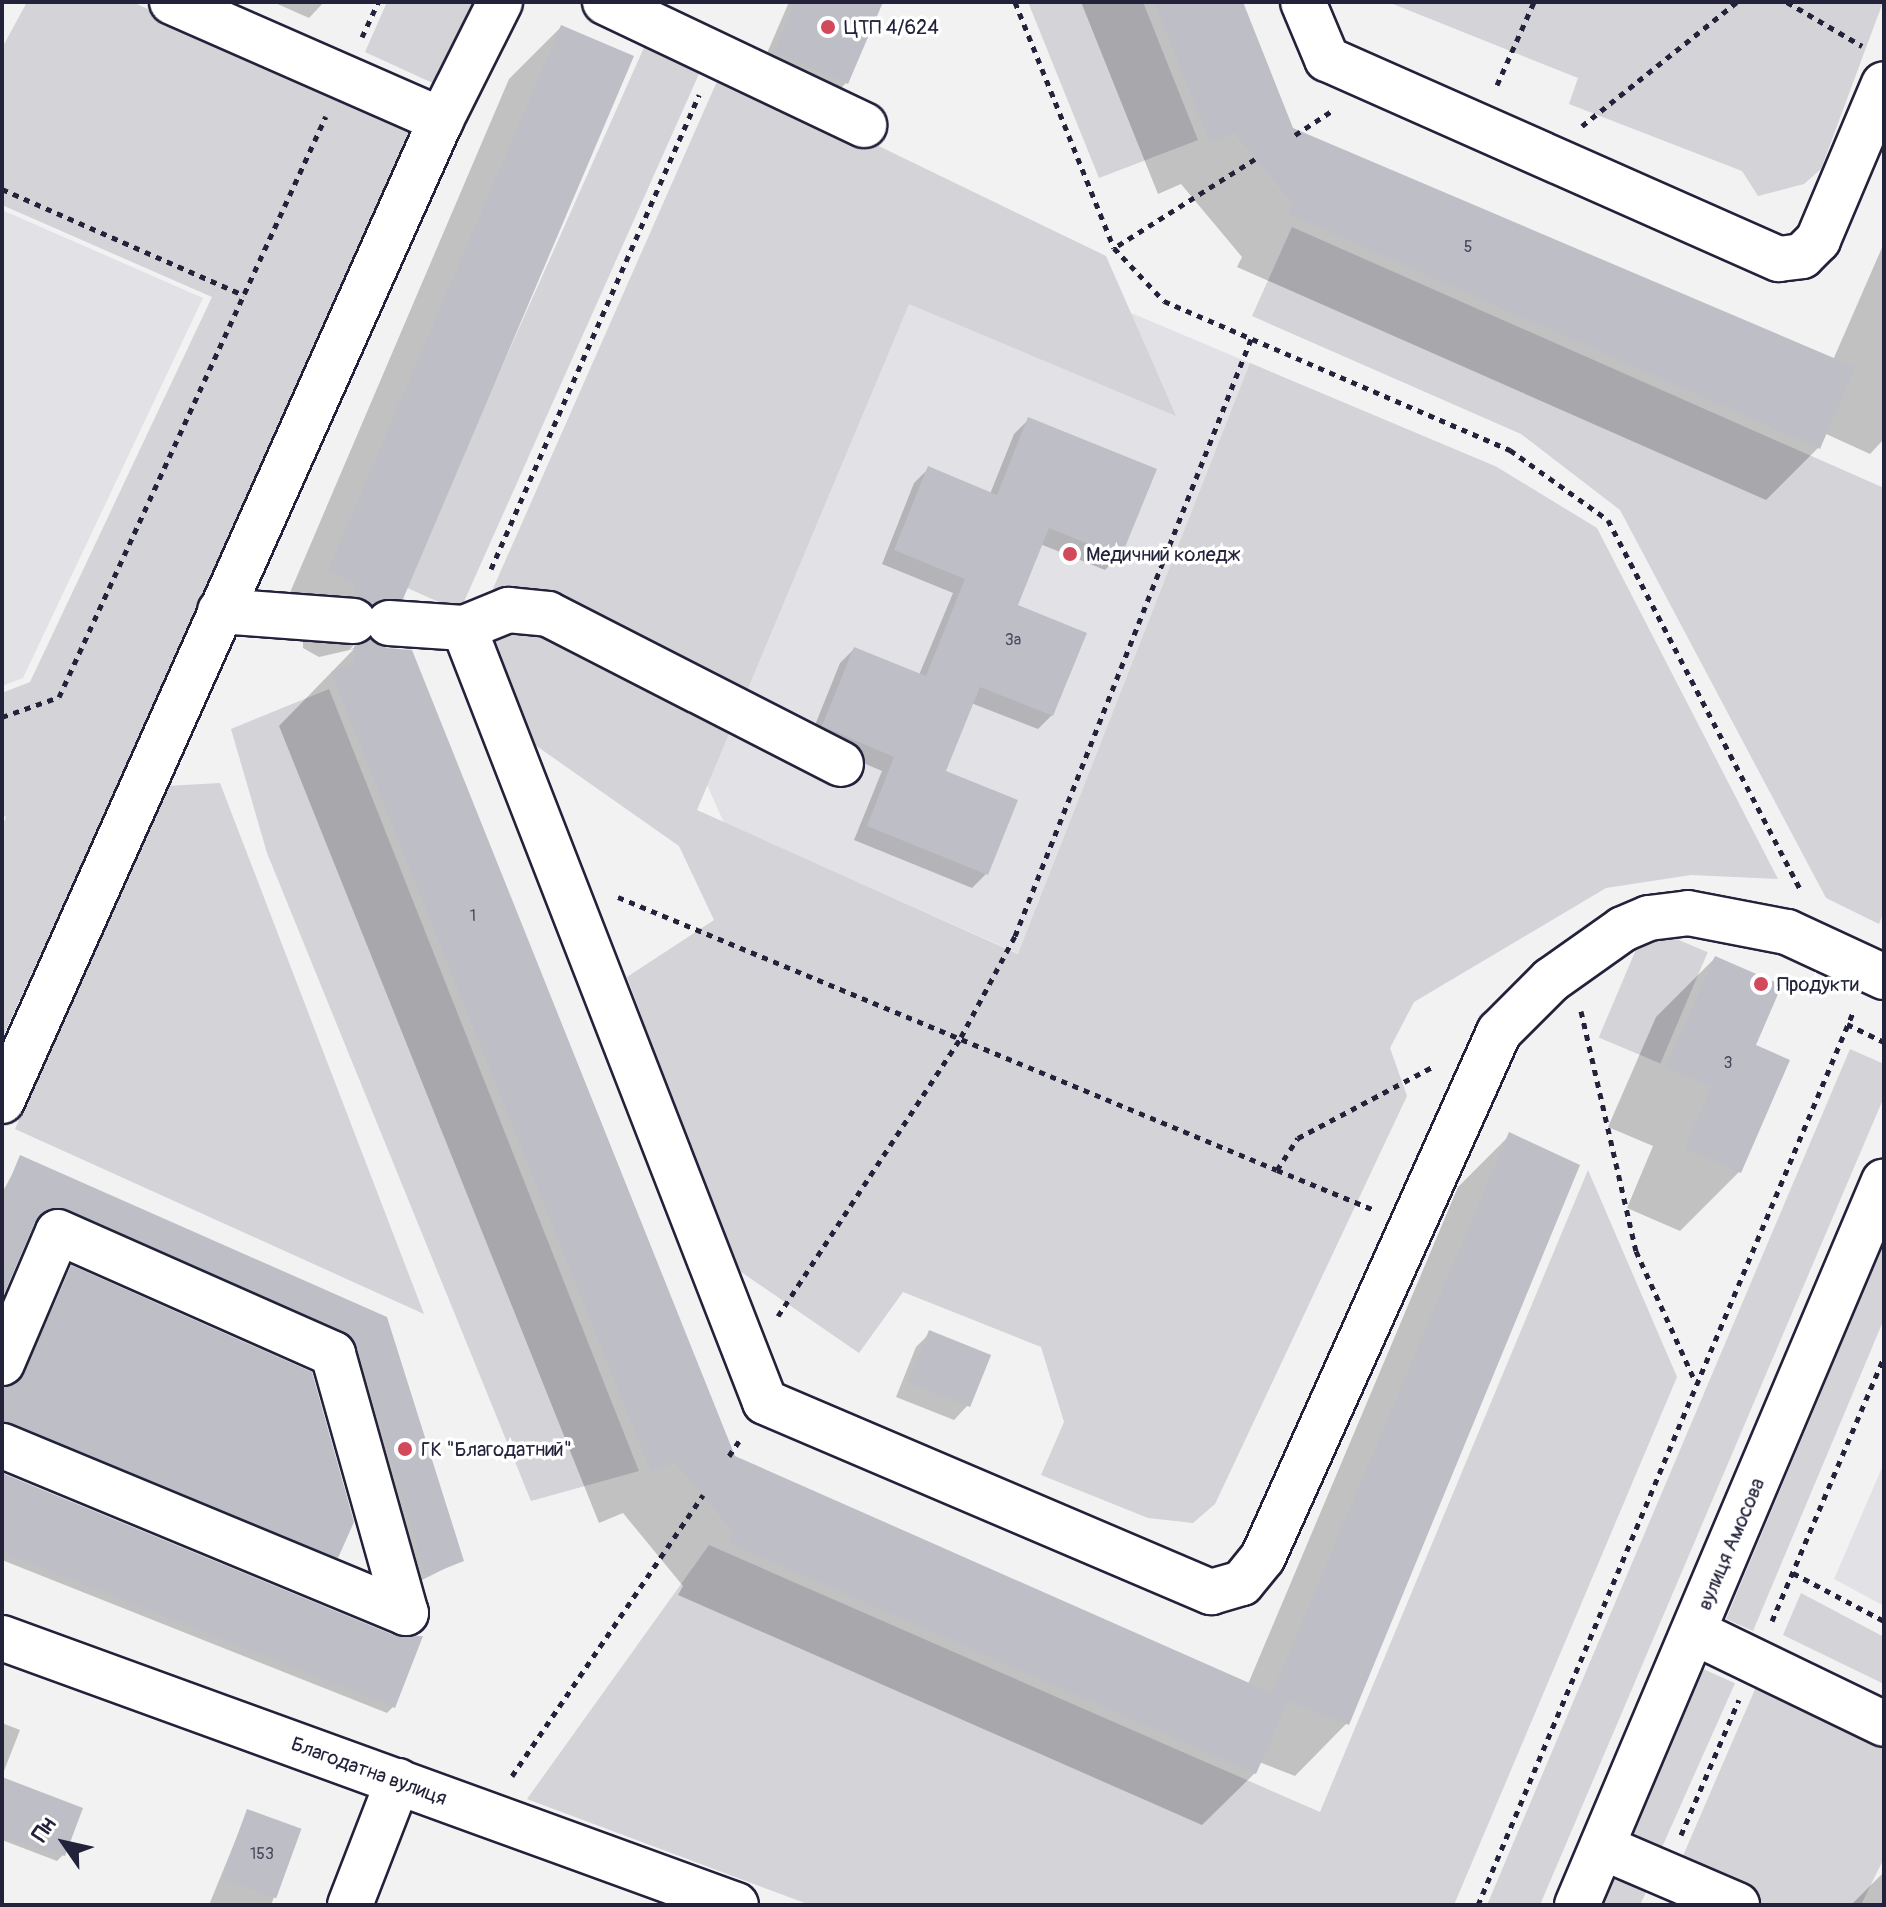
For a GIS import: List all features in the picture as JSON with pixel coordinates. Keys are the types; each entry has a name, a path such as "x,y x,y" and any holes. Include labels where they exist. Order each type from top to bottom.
{"street":[{"path":"172,2 441,120"},
{"path":"2,1101 441,120 500,2"},
{"path":"605,2 864,125"},
{"path":"1303,2 1327,59 1768,256 1797,258 1811,251 1824,229 1878,68"},
{"path":"220,611 464,628 508,610 553,616 841,764"},
{"path":"464,628 765,1402 1185,1583 1222,1591 1250,1576 1263,1557 1499,1032 1570,963 1623,929 1674,913 1749,921 1863,967"},
{"name":"вулиця Амосова","path":"1577,1905 1884,1181"},
{"path":"2,1363 58,1232 333,1354 406,1613 2,1446"},
{"path":"1694,1632 1884,1724"},
{"name":"Благодатна вулиця","path":"2,1638 736,1905"},
{"path":"350,1905 398,1781"},
{"path":"1602,1847 1737,1905"}],"path":[{"path":"2,717 59,697 378,2"},
{"path":"1015,2 1114,248 1164,301 1510,450 1608,520 1863,967 1847,1024 1478,1905"},
{"path":"1478,127 1534,2"},
{"path":"1543,156 1737,2"},
{"path":"1787,2 1878,68"},
{"path":"464,628 717,55"},
{"path":"1114,248 1255,159"},
{"path":"2,189 244,295"},
{"path":"749,1360 961,1037 1015,936 1251,339"},
{"path":"560,874 961,1037 1412,1226"},
{"path":"1570,963 1636,1251 1695,1381"},
{"path":"1847,1024 1884,1042"},
{"path":"1277,1170 1298,1138 1499,1032"},
{"path":"486,1813 703,1495"},
{"path":"1793,1573 1884,1621"}],"shaded area":[{"path":"27,2 132,2 417,128 2,1039 2,827 6,817 2,815 2,693 30,682 212,297 2,205 2,48"},
{"path":"387,2 475,2 437,85 365,52"},
{"path":"1028,2 1143,2 1198,140 1099,178"},
{"path":"1388,2 1883,2 1821,169 1804,184 1758,196 1742,171 1569,104 1578,78"},
{"path":"646,43 702,68 460,611 404,587"},
{"path":"722,70 1106,256 1176,416 909,304 697,810 1018,954 1250,363 1497,467 1597,528 1778,879 1691,875 1606,888 1414,1002 1390,1048 1407,1096 1215,1504 1193,1523 1148,1518 1041,1475 1064,1422 1041,1347 903,1292 859,1353 734,1267 627,977 714,920 679,846 528,740 489,639 484,609"},
{"name":"Медичний коледж","path":"834,188 1497,467 1250,1056 724,823 643,641"},
{"path":"2,210 203,298 23,678 2,686"},
{"path":"1292,227 1884,488 1884,912 1879,924 1826,898 1620,510 1521,434 1252,316"},
{"path":"329,689 639,1471 531,1501 267,853 231,729"},
{"path":"220,783 424,1314 15,1129 166,786"},
{"path":"1646,926 1708,952 1660,1064 1599,1037"},
{"path":"1850,1049 1884,1064 1884,1097 1540,1905 1487,1905"},
{"path":"1588,1170 1677,1377 1454,1905 810,1905 527,1799 709,1545 1320,1812"},
{"path":"1884,1243 1884,1319 1753,1631 1726,1619"},
{"path":"1884,1463 1884,1606 1834,1579"},
{"path":"1801,1593 1884,1637 1884,1684 1783,1635"},
{"path":"1703,1669 1735,1683 1656,1860 1624,1846"},
{"path":"1756,1687 1884,1749 1884,1858 1861,1905 1756,1905 1676,1872"},
{"path":"1615,1871 1649,1886 1640,1905 1600,1905"}],"building":[{"name":"ЦТП 4/624","path":"795,2 883,2 848,84 774,52"},
{"path":"1154,2 1243,2 1293,128 1855,367 1820,449 1288,214 1293,204 1234,133 1210,143"},
{"path":"561,25 634,56 403,599 372,605 355,596 355,583 328,571"},
{"path":"1028,417 1157,469 1121,557 1049,528 1018,605 1087,633 1053,716 980,687 946,771 1018,800 988,875 867,826 894,757 822,726 854,647 926,676 965,579 894,550 928,466 997,495"},
{"path":"371,639 387,648 412,650 735,1456 1272,1693 1509,1132 1580,1165 1349,1725 1288,1701 1256,1774 729,1543 734,1533 675,1462 651,1472 331,672 354,663 354,646"},
{"path":"1715,956 1782,985 1756,1045 1790,1060 1741,1173 1685,1148 1711,1087 1666,1067"},
{"name":"ГК \"Благодатний\"","path":"20,1155 387,1317 464,1561 426,1576 357,1347 343,1331 56,1207 35,1222 2,1299 2,1199"},
{"path":"71,1265 312,1372 354,1522 338,1558 2,1422 2,1388 16,1383 25,1373"},
{"path":"929,1330 991,1355 970,1407 908,1382"},
{"path":"2,1473 396,1636 423,1636 395,1708 2,1552"},
{"path":"2,1777 83,1808 65,1856 2,1837"},
{"path":"247,1809 302,1829 276,1898 222,1879"}],"place":[{"name":"ЦТП 4/624","path":"828,27"},
{"name":"Медичний коледж","path":"1070,554"},
{"name":"Продукти","path":"1761,984"},
{"name":"ГК \"Благодатний\"","path":"405,1449"}]}
